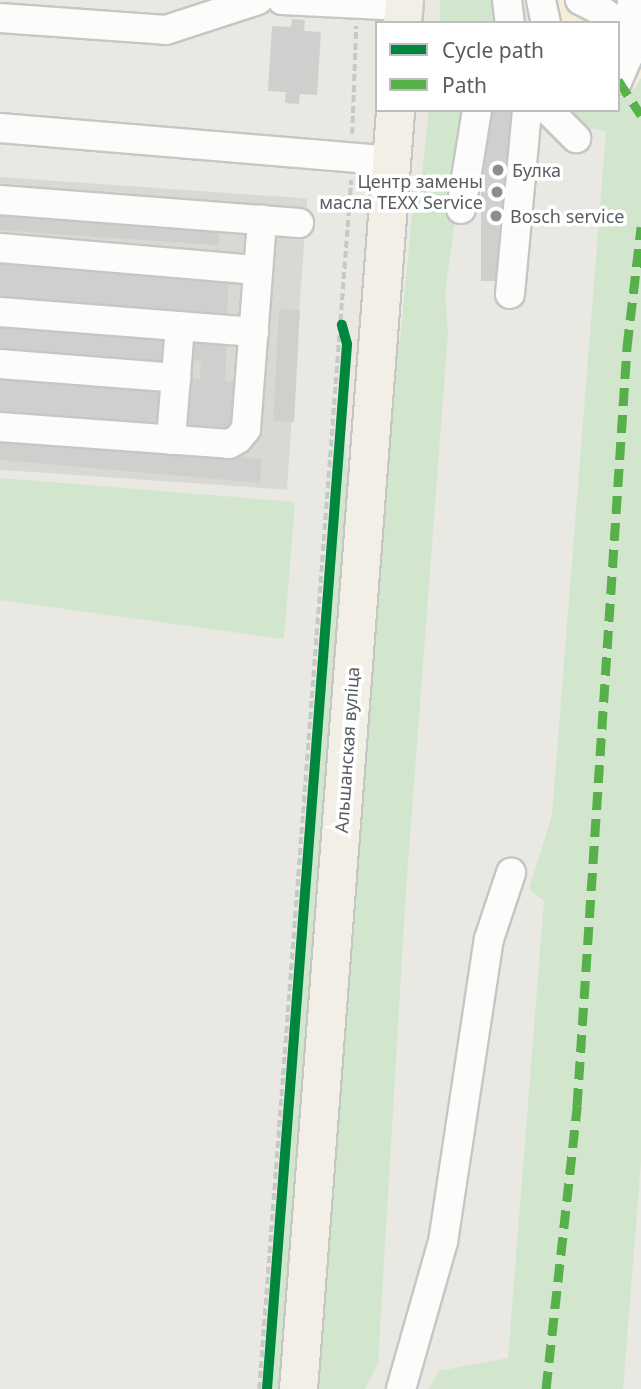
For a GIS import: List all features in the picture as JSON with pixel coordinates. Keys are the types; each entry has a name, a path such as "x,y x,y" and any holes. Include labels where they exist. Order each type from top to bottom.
{"main road":[{"name":"Альшанская вуліца","path":"298,1389 395,112"}],"lane":[{"path":"0,18 166,30 258,0"},
{"path":"282,0 356,3 403,10"},
{"path":"507,0 510,21"},
{"path":"541,0 546,21"},
{"path":"580,0 602,10 617,21"},
{"path":"620,75 628,57 632,0"},
{"path":"620,24 630,31"},
{"path":"461,209 477,112"},
{"path":"510,294 527,112"},
{"path":"550,112 576,138"},
{"path":"0,128 351,160 391,161"},
{"path":"0,200 299,223"},
{"path":"0,427 229,444 239,439 246,429 262,220"},
{"path":"0,248 258,270"},
{"path":"0,312 254,332"},
{"path":"172,440 180,326"},
{"path":"0,364 176,378"},
{"path":"401,1389 443,1242 489,939 511,873"}],"path":[{"path":"259,1389 346,326 356,3"},
{"path":"267,1389 347,344 346,326"}],"shaded area":[{"path":"534,0 641,0 641,78 635,88 620,98 620,21 539,21"},
{"path":"0,177 307,198 287,490 0,470"}],"green space":[{"path":"440,0 495,0 495,21 440,21"},
{"path":"641,78 641,1161 623,1389 428,1389 439,1371 508,1358 544,901 529,889 552,815 606,131 583,127 569,112 620,112 620,98 635,88"},
{"path":"429,112 470,112 445,293 448,332 406,890 378,1363 365,1389 312,1389 390,356 400,341 412,216 420,192"},
{"path":"343,445 346,446 349,526 284,1389 271,1389"},
{"path":"0,478 295,502 284,639 0,600"}],"building":[{"path":"292,19 305,20 304,31 321,32 317,95 300,94 299,104 285,103 286,92 268,91 272,26 291,27"},
{"path":"481,112 515,112 515,281 481,281"},
{"path":"0,214 219,229 218,245 0,230"},
{"path":"0,259 229,275 226,318 0,302"},
{"path":"279,309 300,310 294,422 273,421"},
{"path":"0,321 163,335 160,368 0,354"},
{"path":"193,343 227,344 225,381 237,382 234,428 187,426 188,378 200,379 201,361 192,360"},
{"path":"0,374 163,388 160,431 0,417"},
{"path":"0,436 262,459 260,483 0,460"}],"marked path":[{"path":"620,83 641,115"},
{"path":"546,1389 577,1106 627,347 641,227"}],"cycle path":[{"path":"267,1389 347,344 342,325"}],"place":[{"name":"Булка","path":"498,170"},
{"name":"Центр замены масла TEXX Service","path":"497,192"},
{"name":"Bosch service","path":"496,216"}]}
